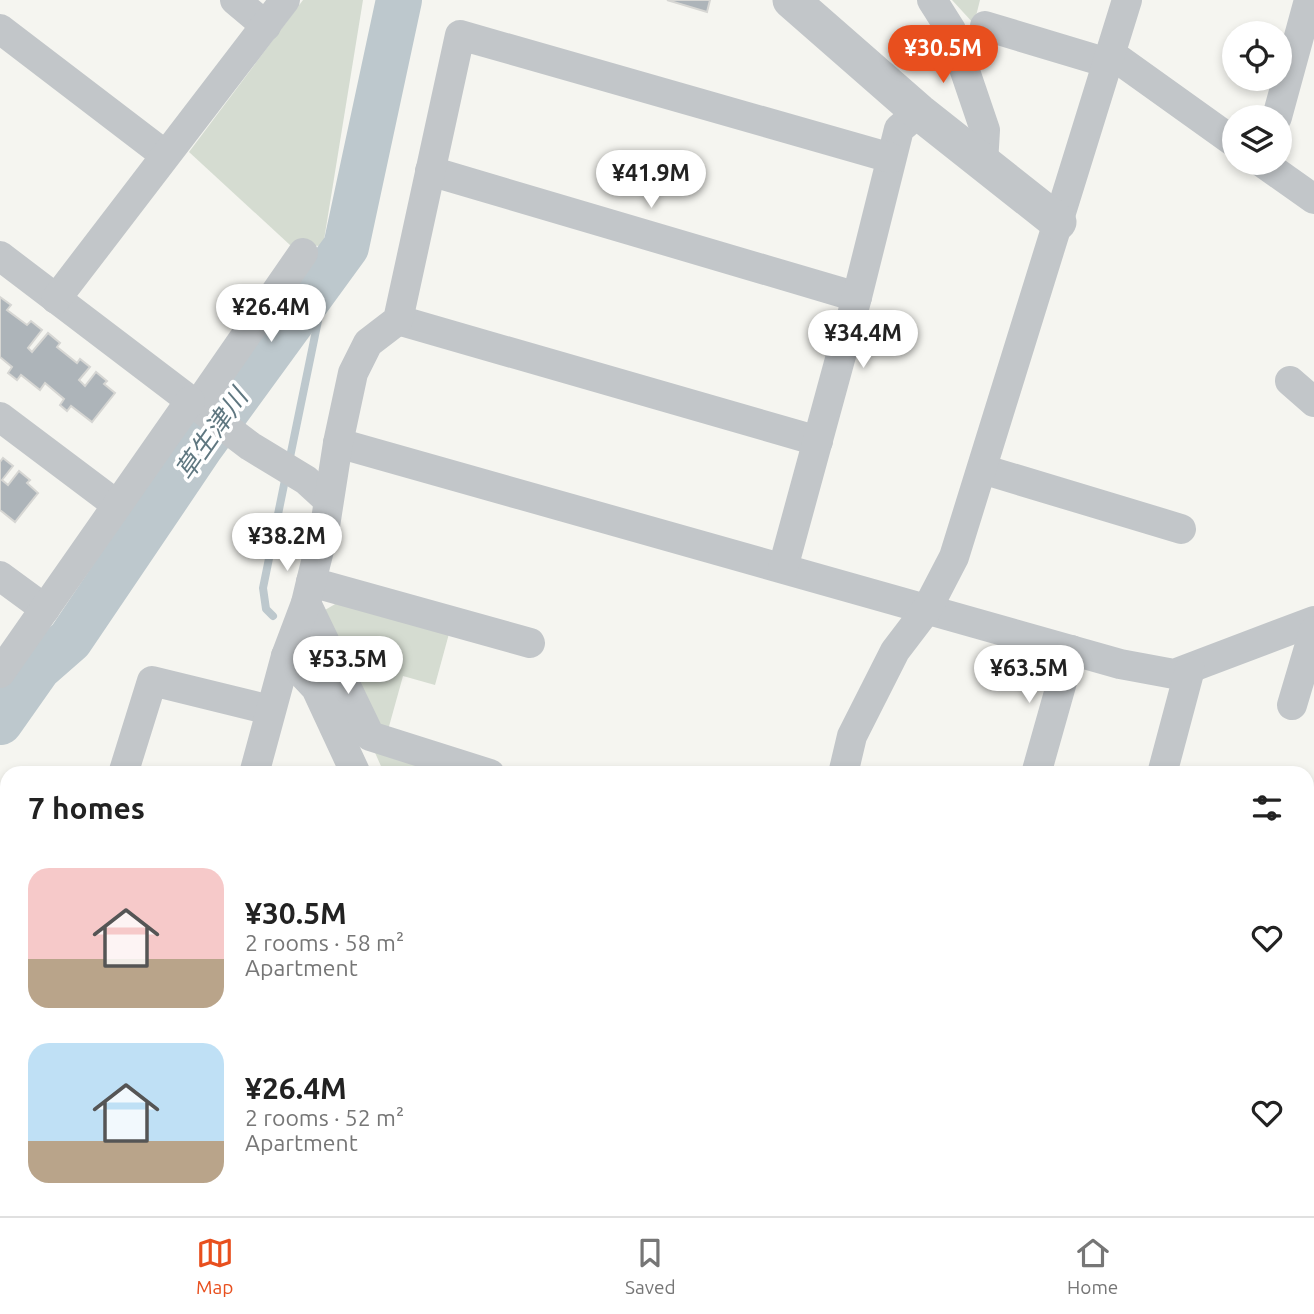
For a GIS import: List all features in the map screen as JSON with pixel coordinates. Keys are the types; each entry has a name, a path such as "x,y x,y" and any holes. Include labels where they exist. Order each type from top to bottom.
{"street":[{"path":"235,0 266,26"},
{"path":"56,299 285,0"},
{"path":"791,0 919,112 1058,222"},
{"path":"932,0 951,30 985,130 983,163"},
{"path":"845,766 852,736 895,651 927,609 954,557 1127,0"},
{"path":"1280,105 1309,0"},
{"path":"985,26 1110,59 1222,134"},
{"path":"0,29 165,155"},
{"path":"256,766 286,656 309,592 353,373 368,343 398,320 460,35 891,158"},
{"path":"783,568 857,297 899,129 919,112"},
{"path":"430,171 857,297"},
{"path":"1281,175 1314,199"},
{"path":"0,673 117,505 197,406 303,253"},
{"path":"0,256 250,446 306,480 328,500"},
{"path":"398,320 818,441"},
{"path":"1290,381 1314,402"},
{"path":"0,417 117,505"},
{"path":"338,443 1120,664 1174,674 1314,621"},
{"path":"982,469 1181,529"},
{"path":"0,576 45,609"},
{"path":"309,592 530,643"},
{"path":"309,592 369,736 465,766"},
{"path":"1292,705 1314,631"},
{"path":"1038,766 1072,650"},
{"path":"286,656 316,688 352,766"},
{"path":"1164,766 1190,669"},
{"path":"125,766 152,681 270,710"}],"shaded area":[{"path":"303,0 363,0 323,246 290,245 189,152"},
{"path":"952,0 980,0 974,24"},
{"path":"342,600 450,630 435,685 403,676 388,730 375,724 325,610"},
{"path":"373,748 427,766 381,766"}],"building":[{"path":"667,0 710,0 707,12"},
{"path":"0,297 11,305 7,310 27,325 31,321 42,330 28,348 32,352 48,333 60,343 57,347 77,363 80,359 90,367 79,380 85,386 96,372 107,381 104,384 115,393 92,422 71,406 67,411 60,405 64,399 45,383 40,390 21,375 17,380 8,373 12,367 0,357"},
{"path":"3,458 13,466 2,480 8,485 19,471 30,480 27,483 38,493 15,522 0,510 0,462"}],"waterway":[{"name":"草生津川","path":"0,722 38,668 70,640 201,446 346,247 399,0"},
{"path":"289,462 328,272"},
{"path":"273,616 266,609 263,588 286,475"}]}
